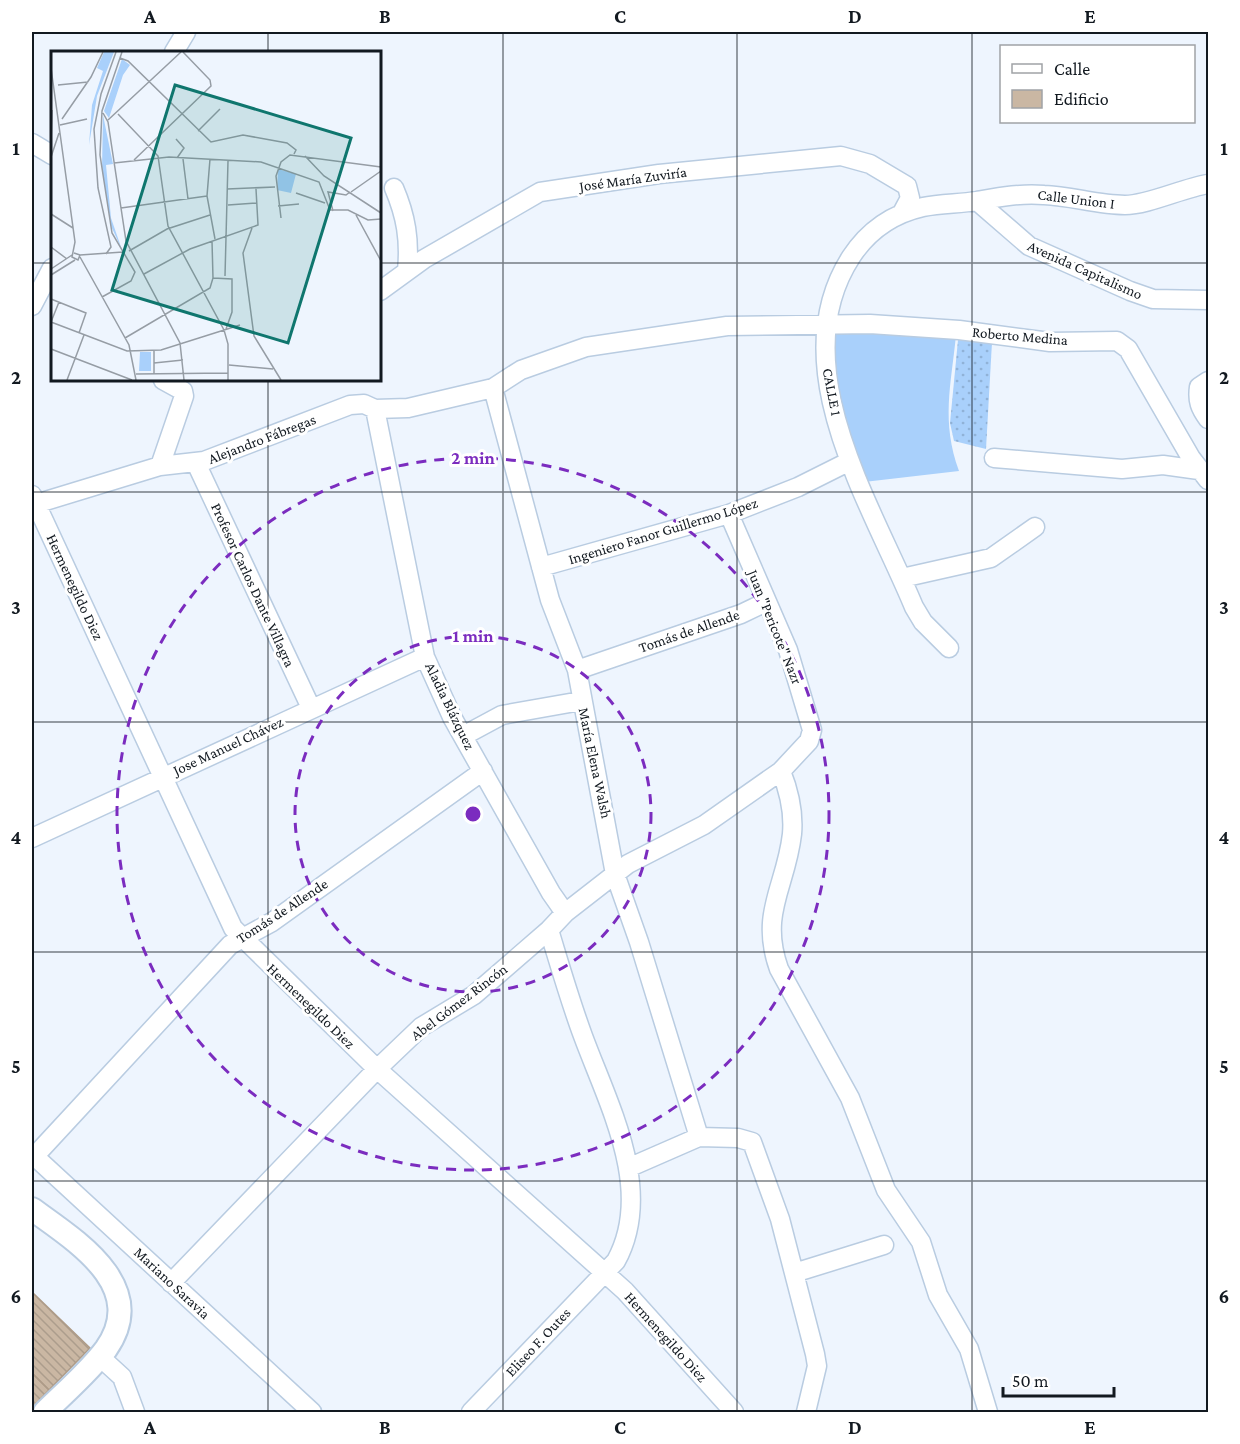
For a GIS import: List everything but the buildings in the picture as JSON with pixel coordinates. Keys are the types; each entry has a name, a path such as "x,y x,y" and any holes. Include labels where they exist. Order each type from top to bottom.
{"main road":[{"path":"32,1209 98,1262 108,1273 117,1293 120,1310 116,1330 99,1356 45,1413"}],"street":[{"path":"175,51 186,32"},
{"path":"32,143 51,154"},
{"name":"José María Zuviría","path":"381,290 407,271 530,196 540,192 659,174 841,156 870,164 907,186 952,204"},
{"name":"Calle Union I","path":"976,201 1027,194 1126,205 1209,184"},
{"path":"902,213 910,198 907,186"},
{"path":"394,188 408,229 410,247 407,271"},
{"name":"CALLE 1","path":"949,648 923,622 848,462 826,361 824,339 835,288 856,250 877,228 902,213 926,207 976,201"},
{"name":"Avenida Capitalismo","path":"976,201 1029,246 1130,291 1153,299 1209,300"},
{"path":"32,306 51,270"},
{"name":"Roberto Medina","path":"493,387 521,370 586,347 705,328 828,323 959,330 1050,342 1117,341 1128,349 1204,475"},
{"path":"160,466 184,396 183,391 165,381"},
{"path":"1209,381 1199,387 1198,398 1200,409 1209,419"},
{"name":"Alejandro Fábregas","path":"33,501 160,466 196,463 350,405 364,404 375,409 408,408 493,387"},
{"name":"María Elena Walsh","path":"493,387 550,600 577,670 581,701 610,834 615,874 699,1137"},
{"name":"Aladia Blázquez","path":"375,409 425,657 463,736 551,893 565,913"},
{"path":"994,458 1122,469 1163,465 1204,475"},
{"name":"Ingeniero Fanor Guillermo López","path":"541,567 729,514 798,487 848,462"},
{"name":"Profesor Carlos Dante Villagra","path":"196,463 311,708"},
{"name":"Hermenegildo Diez","path":"33,501 233,928 377,1069 625,1291 734,1413"},
{"name":"Juan \"Pericote\" Nazr","path":"729,514 788,650 812,730 809,741"},
{"path":"902,578 991,558 1035,527"},
{"name":"Tomás de Allende","path":"577,670 741,614 766,602"},
{"name":"Jose Manuel Chávez","path":"32,838 425,657"},
{"path":"463,736 502,715 581,701"},
{"name":"Abel Gómez Rincón","path":"171,1283 377,1069 421,1028 474,995 549,930 565,913 615,874 648,852 713,819 781,771 809,741"},
{"name":"Tomás de Allende","path":"32,1157 230,945 272,921 483,771"},
{"path":"781,771 790,800 792,835 771,918 771,948 779,969 850,1098 886,1190 926,1254 938,1295 969,1349 988,1413"},
{"name":"Eliseo F. Outes","path":"471,1413 616,1261 625,1245 630,1221 628,1168 549,930"},
{"path":"628,1168 699,1137 738,1138 752,1142 780,1219 817,1366 806,1413"},
{"name":"Mariano Saravia","path":"32,1157 312,1413"},
{"path":"794,1273 884,1245"},
{"path":"99,1356 122,1377 135,1413"}],"shaded area":[{"path":"843,330 956,335 949,419 953,453 959,471 864,482 851,451 829,345 836,334"},
{"path":"958,340 992,342 986,449 954,441 950,423"}]}
